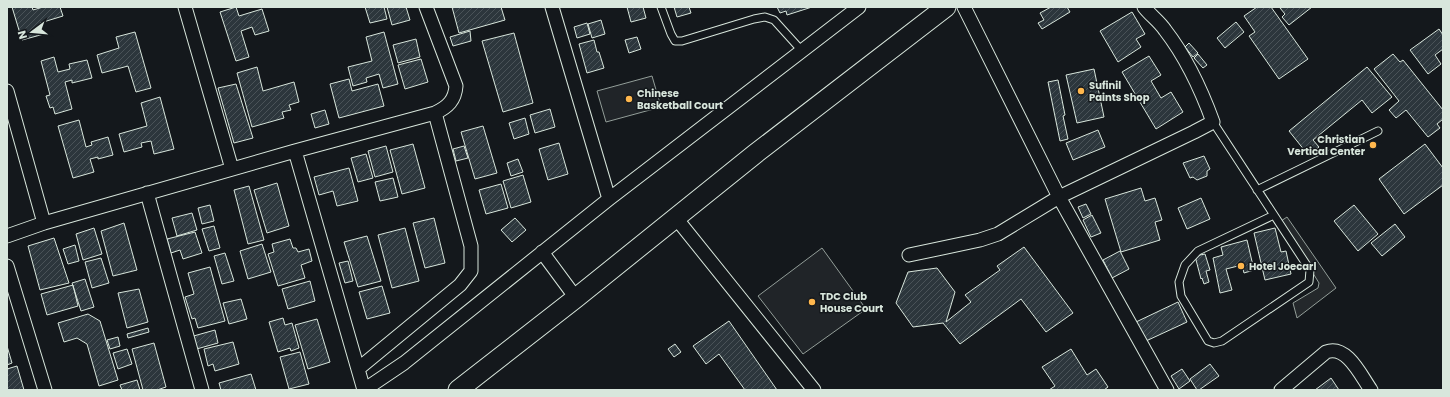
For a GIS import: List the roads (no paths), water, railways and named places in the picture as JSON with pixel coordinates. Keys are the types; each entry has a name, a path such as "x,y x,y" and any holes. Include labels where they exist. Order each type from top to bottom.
{"main road":[{"path":"458,390 576,298 755,154 946,7"}],"street":[{"path":"186,7 232,169"},
{"path":"7,236 44,223 147,193 435,112 448,106 456,94 456,86 426,7"},
{"path":"552,7 609,199"},
{"path":"294,152 364,390 404,362 609,199 859,7"},
{"path":"964,7 1059,197 1167,390"},
{"path":"909,255 980,240 998,234 1059,197 1213,122 1204,97 1192,72 1165,29 1144,7"},
{"path":"7,91 44,223"},
{"path":"358,369 460,285 471,271 471,246 435,112"},
{"path":"147,193 202,390"},
{"path":"676,218 814,390"},
{"path":"542,252 576,298"},
{"path":"7,266 45,390"},
{"path":"1280,390 1326,352 1334,350 1341,352 1348,357 1371,390"}],"lane":[{"path":"661,7 675,41 682,41 754,18 766,17 774,20 802,51"},
{"path":"1213,122 1310,270 1309,282 1222,341 1214,343 1208,341 1181,296 1180,282 1185,265 1198,251 1274,216"},
{"path":"1258,190 1378,131"}],"place":[{"name":"Sufinil Paints Shop","path":"1081,91"},
{"name":"Chinese Basketball Court","path":"629,99"},
{"name":"Christian Vertical Center","path":"1373,145"},
{"name":"Hotel Joecarl","path":"1241,266"},
{"name":"TDC Club House Court","path":"812,302"}]}
